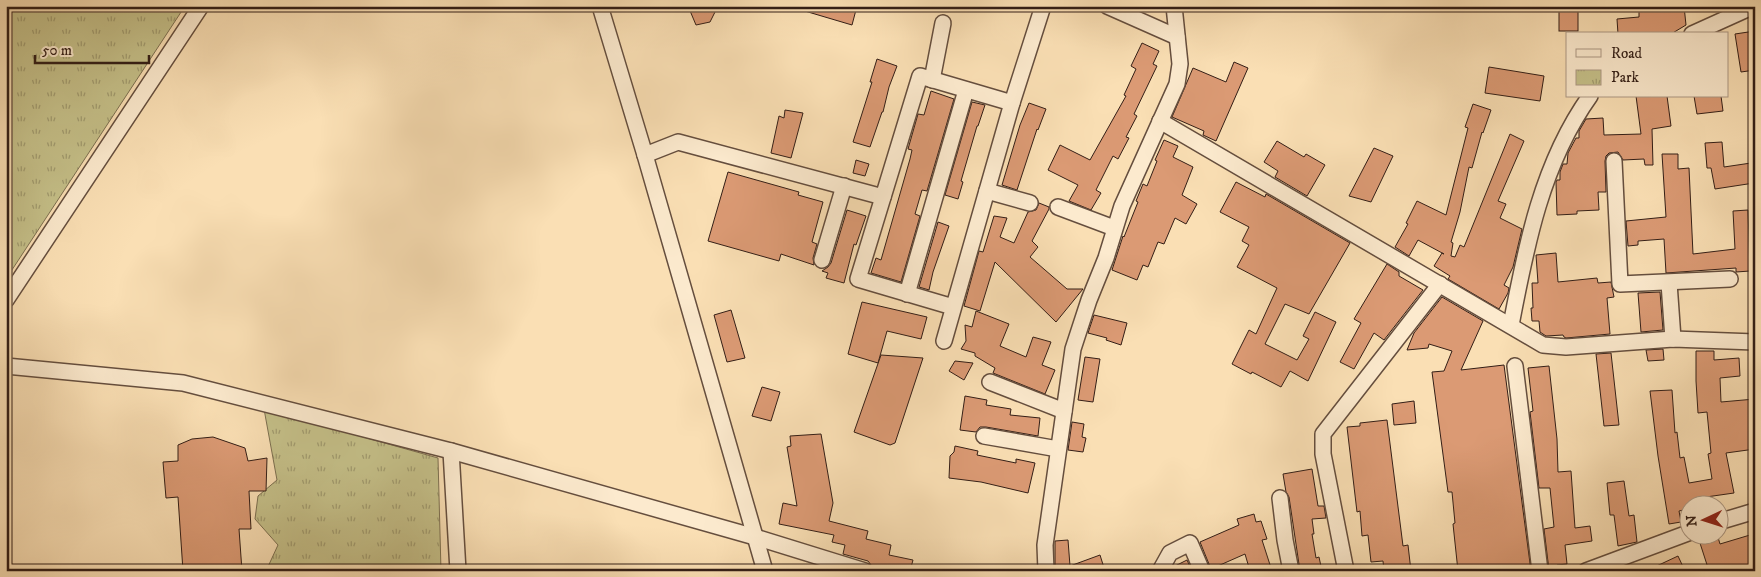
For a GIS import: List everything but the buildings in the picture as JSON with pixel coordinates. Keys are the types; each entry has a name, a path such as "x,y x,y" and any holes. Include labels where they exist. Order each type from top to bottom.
{"street":[{"path":"6,300 201,6"},
{"path":"600,6 765,571"},
{"path":"944,341 1012,103 1043,6"},
{"path":"1107,6 1177,37"},
{"path":"1046,571 1045,545 1073,349 1088,300 1106,258 1122,206 1177,84 1180,64 1174,6"},
{"path":"1696,32 1754,6"},
{"path":"932,80 943,23"},
{"path":"953,307 858,279 920,76 1012,103"},
{"path":"907,294 966,90"},
{"path":"1511,325 1524,252 1540,200 1573,120 1589,98"},
{"path":"1160,121 1543,345 1566,347 1673,339 1755,342"},
{"path":"645,156 678,142 883,197"},
{"path":"1614,161 1620,284 1730,280"},
{"path":"822,260 844,186"},
{"path":"987,191 1030,203"},
{"path":"1058,207 1114,228"},
{"path":"1669,283 1673,339"},
{"path":"1346,571 1323,454 1323,434 1440,284"},
{"path":"6,366 183,383 451,451 755,537 863,570"},
{"path":"1515,366 1540,571"},
{"path":"990,382 1064,411"},
{"path":"984,436 1058,448"},
{"path":"451,451 458,571"},
{"path":"1280,498 1291,571"},
{"path":"1728,519 1755,511"},
{"path":"1586,571 1678,537"},
{"path":"1160,571 1170,553 1190,543 1202,571"}],"green space":[{"path":"6,6 185,6 6,279"},
{"path":"264,409 438,458 441,571 266,571 278,545 255,519 258,496 277,480"}]}
